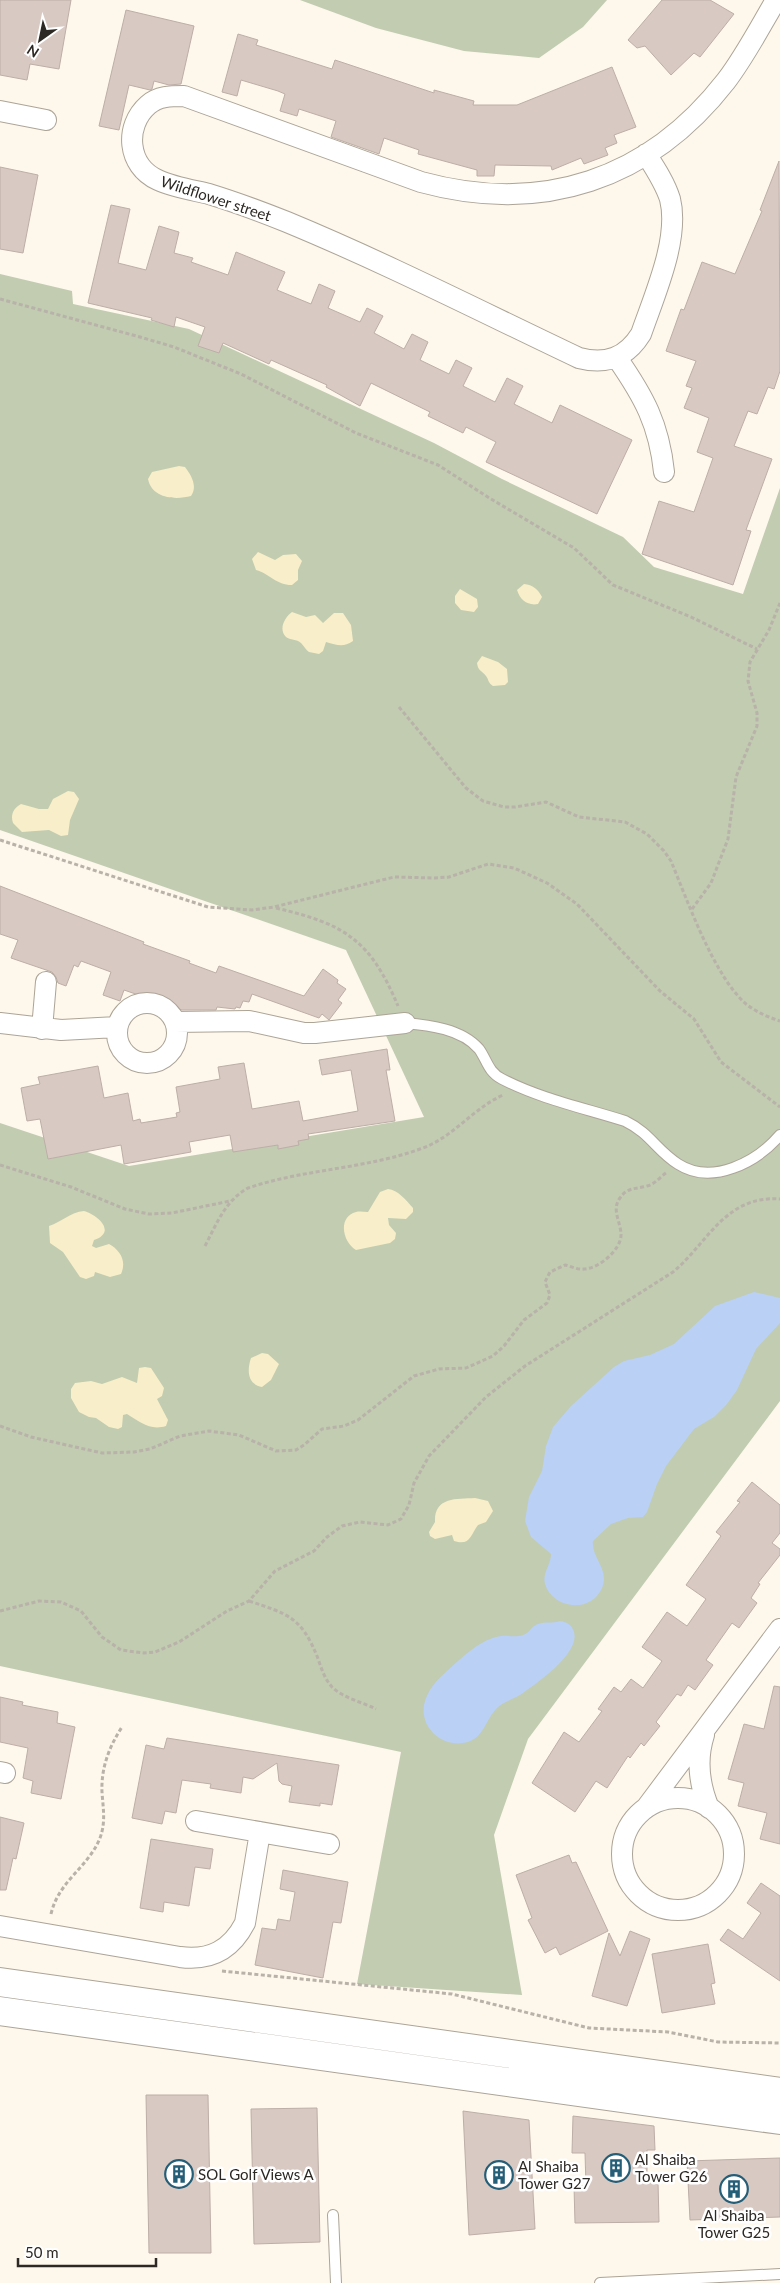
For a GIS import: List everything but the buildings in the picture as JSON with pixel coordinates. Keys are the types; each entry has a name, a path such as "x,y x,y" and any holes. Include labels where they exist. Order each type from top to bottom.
{"street":[{"name":"Wildflower street","path":"617,358 592,361 579,358 315,234 245,206 157,180 142,169 133,153 132,135 137,118 149,104 166,96 184,96 421,182 450,190 508,196 537,194 584,183 620,169 646,154 677,132 726,81 746,52 776,0"},
{"path":"0,111 46,120"},
{"path":"646,154 669,197 673,222 672,234 642,334 635,344 617,358 639,390 654,421 659,438 664,472"},
{"path":"42,1029 46,982"},
{"path":"144,1003 163,1007 175,1022 176,1042 171,1052 164,1059 155,1063 144,1064 134,1061 120,1047 117,1027 120,1018 134,1006 144,1003"},
{"path":"175,1022 249,1021 315,1033 405,1023"},
{"path":"0,1023 42,1029 80,1030 117,1027"},
{"path":"645,1809 657,1802 684,1799 697,1802 709,1808 720,1818 728,1830 733,1845 734,1860 723,1888 713,1898 700,1906 678,1910 656,1906 644,1899 633,1888 625,1875 622,1861 622,1846 630,1825 645,1809 705,1732 780,1630"},
{"path":"705,1732 701,1744 699,1770 709,1808"},
{"path":"196,1821 329,1844"},
{"path":"0,1926 193,1959 207,1957 230,1945 239,1935 245,1923 260,1832"},
{"path":"0,1982 780,2092"},
{"path":"0,2011 780,2120"}],"lane":[{"path":"405,1023 426,1025 464,1037 477,1048 490,1070 496,1076 553,1100 625,1120 644,1132 678,1164 699,1172 721,1171 754,1158 764,1152 780,1135"},
{"path":"333,2215 336,2283"},
{"path":"600,2283 780,2274"}],"path":[{"path":"0,299 140,337 191,354 241,374 356,433 438,465 574,548 613,585 691,617 757,649"},
{"path":"692,909 711,883 728,839 736,777 757,726 757,713 750,690 748,672 750,662 769,630 780,603"},
{"path":"399,707 466,788 483,801 499,806 515,807 546,802 579,817 625,822 647,834 671,861 710,951 733,990 746,1004 763,1015 780,1021"},
{"path":"0,840 208,907 252,910 274,907 394,877 449,877 488,864 501,864 514,868 547,883 577,904 660,990 694,1019 721,1062 780,1107"},
{"path":"274,907 324,920 354,938 378,963 387,979 405,1023"},
{"path":"205,1246 224,1209 231,1200 244,1191 259,1185 421,1149 452,1133 492,1100 524,1089"},
{"path":"0,1426 31,1437 102,1453 134,1452 150,1449 180,1436 209,1431 239,1435 276,1451 296,1450 322,1429 344,1426 358,1420 414,1376 439,1369 466,1368 492,1356 504,1346 524,1320 547,1303 550,1295 545,1282 550,1272 559,1266 565,1265 577,1269 592,1268 614,1251 620,1243 621,1236 616,1212 617,1204 625,1192 654,1183 678,1164"},
{"path":"0,1165 71,1187 125,1209 148,1214 172,1213 231,1200"},
{"path":"0,1611 39,1601 61,1602 81,1611 111,1644 132,1653 144,1654 155,1652 180,1642 227,1611 249,1601 275,1571 314,1551 327,1537 342,1526 360,1522 388,1525 401,1519 409,1505 414,1483 429,1456 486,1397 525,1366 673,1272 686,1261 707,1234 726,1216 748,1203 761,1199 780,1199"},
{"path":"249,1601 278,1611 296,1621 309,1638 324,1674 334,1688 341,1694 376,1709"},
{"path":"51,1914 57,1895 62,1887 94,1850 99,1840 104,1817 102,1780 104,1766 122,1728"},
{"path":"213,1970 452,1994 589,2028 668,2032 718,2042 780,2044"}],"green space":[{"path":"300,0 607,0 583,27 539,58 464,51 376,28"},
{"path":"0,274 72,291 73,304 189,329 434,443 502,479 623,537 654,567 743,594 780,488 780,1401 528,1739 494,1835 522,1995 357,1984 401,1752 0,1666 0,1123 129,1166 424,1117 346,950 0,830"}],"sand":[{"path":"179,466 185,467 193,481 194,488 191,496 172,498 154,491 148,479 152,472"},
{"path":"258,552 275,560 283,555 296,554 302,561 298,570 298,580 292,585 286,585 256,570 252,559"},
{"path":"524,584 533,586 539,592 542,597 538,604 525,602 520,597 517,590"},
{"path":"460,589 477,599 478,607 474,612 461,610 455,603 455,596"},
{"path":"292,612 306,617 315,615 323,623 334,613 343,613 351,625 353,641 343,645 326,642 323,651 319,654 309,652 299,642 286,637 284,634 283,623"},
{"path":"482,656 498,662 507,669 508,682 505,685 493,686 490,684 477,666"},
{"path":"68,791 74,792 79,799 70,820 68,835 61,836 49,830 22,832 13,823 13,812 21,804 39,809 48,809 53,799"},
{"path":"388,1189 402,1196 413,1208 413,1212 406,1219 388,1218 389,1225 396,1233 395,1239 390,1243 356,1250 351,1247 345,1236 344,1224 346,1219 356,1212 368,1212 380,1192"},
{"path":"84,1211 95,1216 105,1228 104,1233 101,1237 94,1240 92,1246 96,1248 109,1244 116,1249 123,1260 121,1274 110,1277 95,1272 94,1276 86,1279 80,1277 63,1252 50,1243 49,1226 74,1213"},
{"path":"262,1353 268,1354 279,1364 271,1380 262,1387 251,1380 249,1367 251,1358"},
{"path":"139,1368 151,1368 164,1388 162,1396 157,1399 168,1420 166,1426 150,1427 127,1414 123,1415 122,1427 118,1429 109,1427 96,1418 79,1412 71,1398 71,1389 75,1383 91,1381 102,1384 122,1377 137,1383"},
{"path":"475,1498 488,1501 493,1511 486,1522 478,1525 467,1541 454,1541 452,1535 435,1539 430,1536 429,1532 435,1522 438,1508 442,1504 454,1499"}],"water":[{"path":"754,1292 780,1298 780,1323 756,1349 737,1390 714,1417 694,1429 666,1466 647,1512 643,1517 628,1518 611,1524 593,1541 593,1547 604,1575 602,1588 597,1596 590,1602 582,1605 564,1603 556,1599 549,1593 544,1580 551,1554 531,1537 525,1521 529,1497 542,1471 546,1446 553,1427 571,1406 614,1367 624,1361 650,1355 674,1344 715,1306"},
{"path":"560,1621 569,1624 574,1632 571,1649 565,1658 539,1682 497,1708 478,1736 468,1742 451,1743 436,1736 430,1730 424,1714 427,1695 440,1678 466,1655 479,1645 493,1638 520,1636 538,1624"}],"place":[{"name":"Al Shaiba Tower G26","path":"616,2168"},
{"name":"SOL Golf Views A","path":"179,2174"},
{"name":"Al Shaiba Tower G27","path":"499,2175"},
{"name":"Al Shaiba Tower G25","path":"734,2189"}]}
